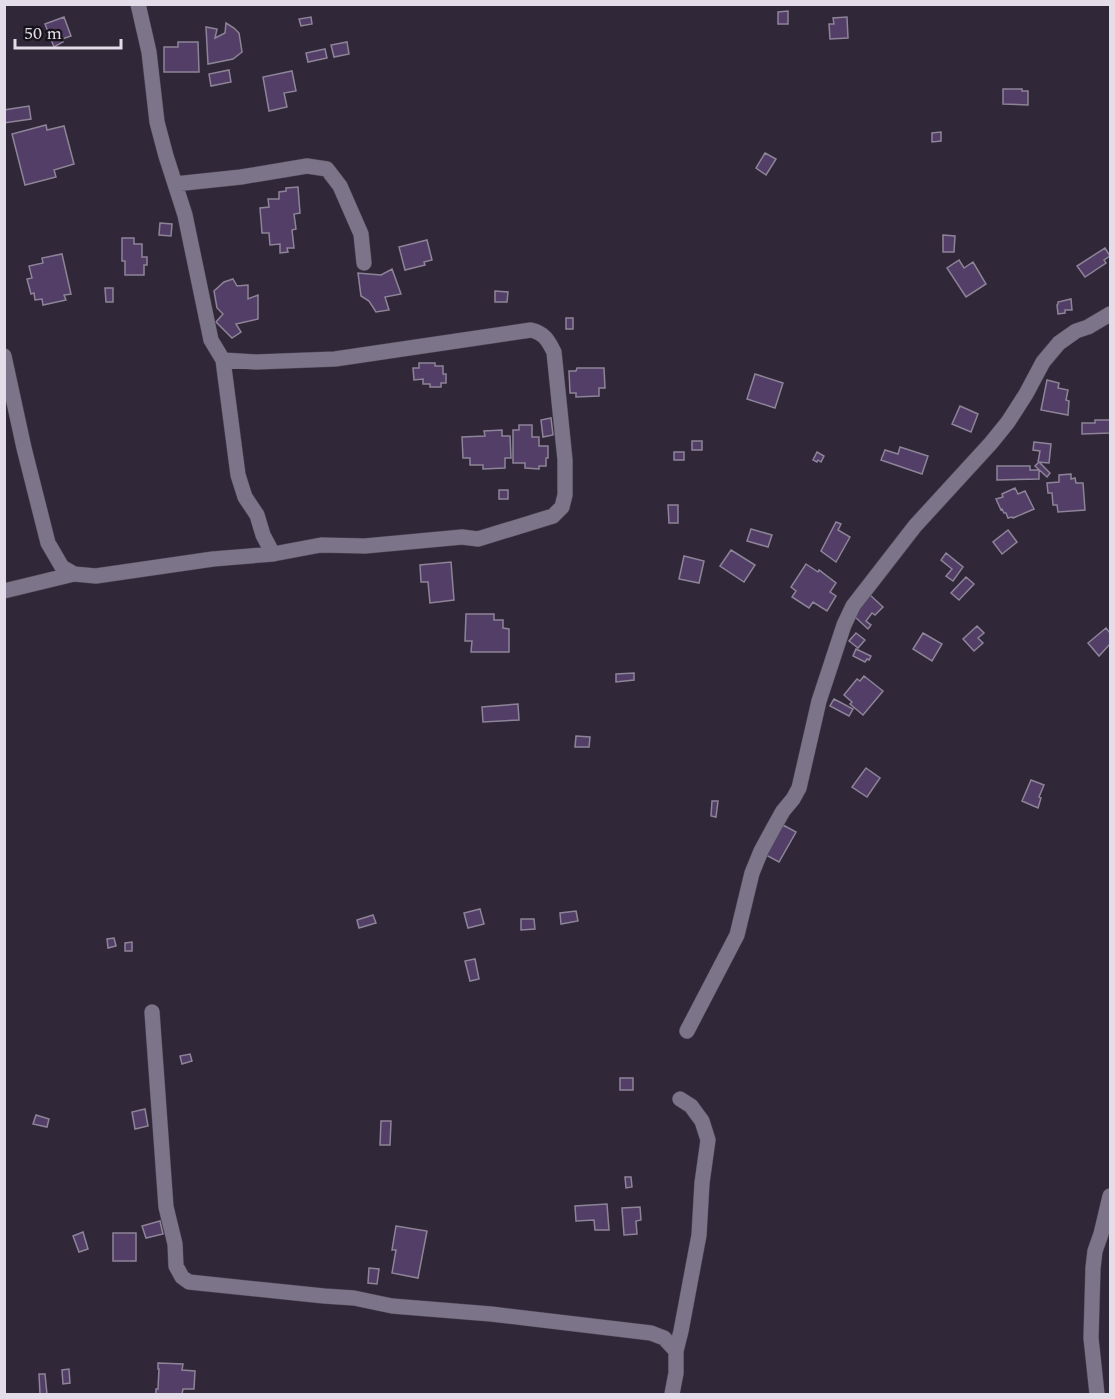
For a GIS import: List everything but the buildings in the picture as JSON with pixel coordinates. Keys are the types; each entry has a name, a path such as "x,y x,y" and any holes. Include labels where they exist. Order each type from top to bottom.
{"street":[{"path":"138,4 149,52 157,122 188,224 211,339 223,360 238,475 245,496 257,515 263,535 273,554"},
{"path":"175,184 241,177 307,166 327,170 340,186 362,234 364,263"},
{"path":"687,1031 737,935 752,873 761,851 783,811 794,799 799,788 819,701 844,625 853,606 915,526 1008,422 1043,362 1059,343 1076,331 1110,314"},
{"path":"4,591 74,574 96,576 213,559 273,554 321,545 364,546 462,537 478,539 553,516 562,507 565,495 565,460 554,352 547,338 538,331 531,330 335,359 256,362 223,360"},
{"path":"4,356 48,543 62,567 74,574"},
{"path":"250,556 263,535"},
{"path":"152,1012 166,1207 175,1244 177,1266 182,1277 189,1282 354,1298 392,1306 619,1328 651,1333 664,1338 676,1351"},
{"path":"672,1395 676,1373 676,1351 699,1235 702,1183 708,1140 702,1120 691,1106 680,1099"},
{"path":"1097,1395 1091,1338 1093,1268 1095,1251 1110,1196"}]}
